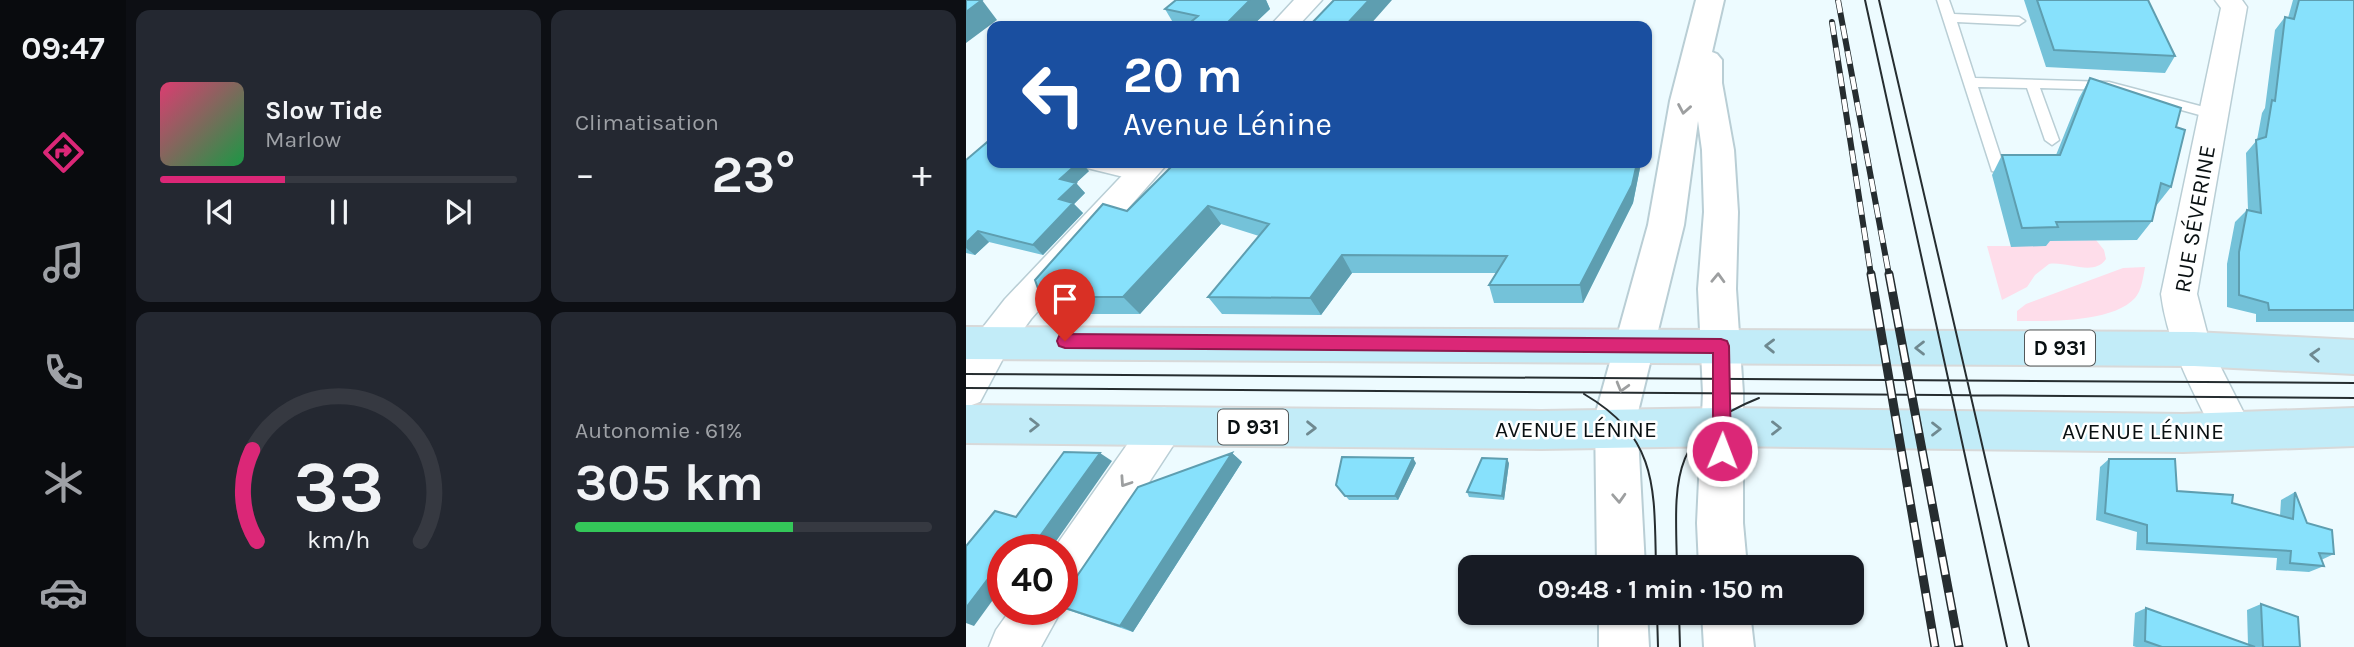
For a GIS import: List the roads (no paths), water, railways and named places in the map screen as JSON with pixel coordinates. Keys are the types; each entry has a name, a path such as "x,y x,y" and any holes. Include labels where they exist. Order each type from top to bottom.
{"main road":[{"name":"D 931","path":"980,343 2193,349 2354,357"},
{"name":"AVENUE LÉNINE","path":"966,424 2167,433 2354,427"}],"street":[{"path":"1288,21 1309,0"},
{"name":"RUE SÉVERINE","path":"2234,431 2193,349 2181,315 2179,294 2236,2"},
{"path":"1621,555 1616,430 1620,392 1653,285 1666,225 1685,101 1709,10"},
{"path":"1709,10 1707,83 1717,150 1721,212 1717,289 1723,428 1720,523 1722,555"},
{"path":"966,390 980,343 1018,309 1146,169"},
{"path":"1078,551 1164,425"},
{"path":"1013,647 1028,625"},
{"path":"1623,625 1624,647"},
{"path":"1727,625 1729,647"}],"lane":[{"path":"1943,0 1997,167"},
{"path":"1949,18 2019,21"},
{"path":"1970,82 2109,86 2214,114"},
{"path":"2032,84 2052,140"}],"tram line":[{"path":"1865,0 1948,380"},
{"path":"1879,0 1967,380"},
{"path":"966,374 1948,380"},
{"path":"1948,380 1967,380"},
{"path":"1948,380 1952,395"},
{"path":"1967,380 2354,383"},
{"path":"1967,380 1971,395"},
{"path":"966,388 1952,395"},
{"path":"1584,394 1609,411 1627,429 1639,448 1652,490 1656,555"},
{"path":"1952,395 1971,395"},
{"path":"1952,395 2007,647"},
{"path":"1971,395 2354,398"},
{"path":"1971,395 2029,647"},
{"path":"1677,555 1676,509 1683,463 1693,444 1708,427 1729,412 1759,398"},
{"path":"1657,625 1658,647"},
{"path":"1679,625 1680,647"}],"railway":[{"path":"1838,0 1889,275"},
{"path":"1832,22 1871,275"},
{"path":"1871,274 1935,647"},
{"path":"1889,274 1959,647"}]}
